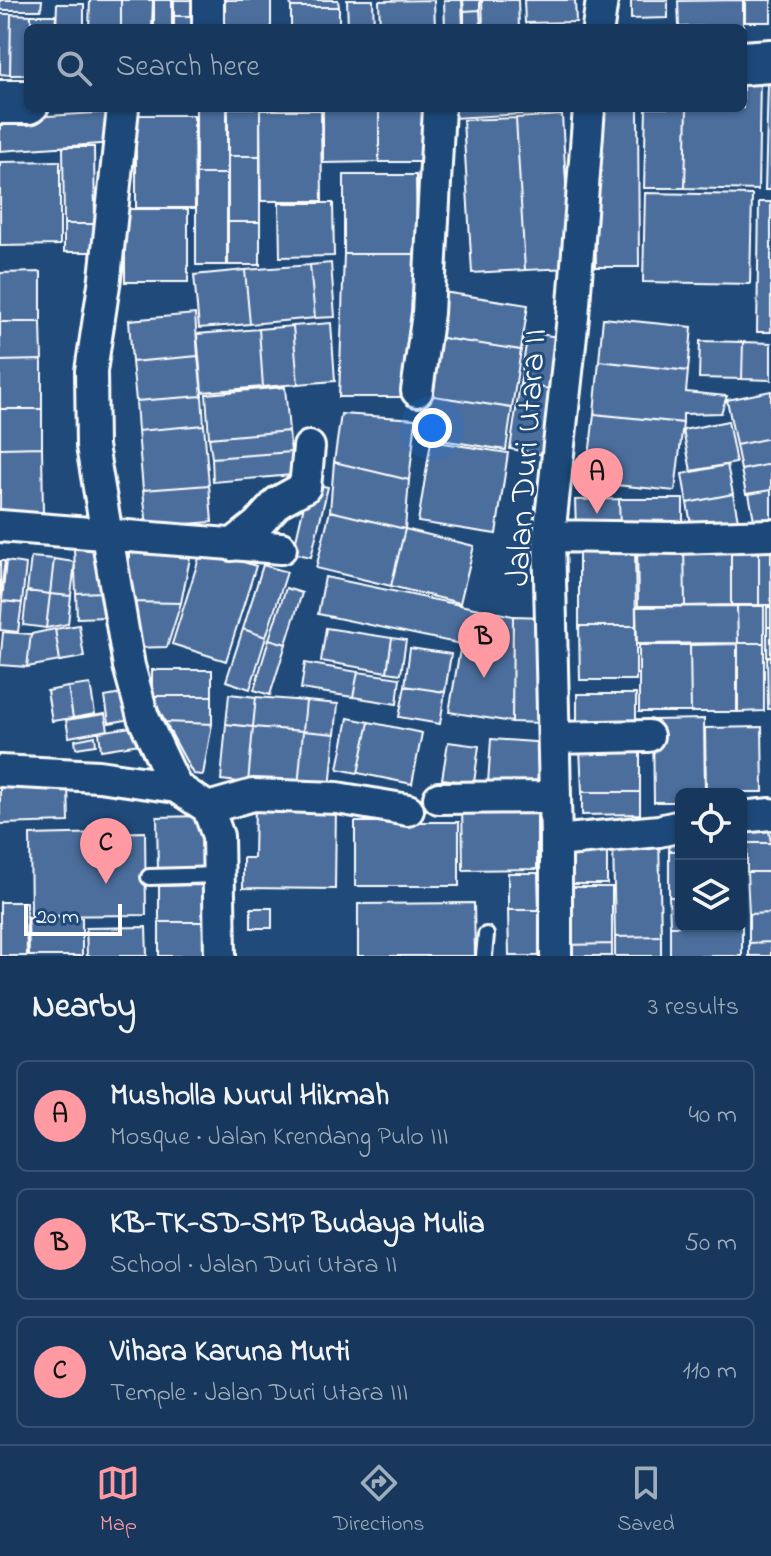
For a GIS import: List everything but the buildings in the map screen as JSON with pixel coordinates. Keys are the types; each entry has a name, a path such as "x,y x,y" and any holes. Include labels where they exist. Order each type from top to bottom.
{"street":[{"path":"208,0 208,24"},
{"path":"599,24 602,0"},
{"path":"747,63 771,61"},
{"path":"0,102 24,102"},
{"path":"123,112 105,278 91,371 92,446 129,666 143,717 176,787"},
{"path":"417,391 428,313 439,112"},
{"name":"Jalan Duri Utara II","path":"556,956 549,536 573,317 589,112"},
{"path":"232,545 257,525 278,502 305,487 309,447"},
{"path":"0,526 281,548"},
{"path":"549,536 676,538 771,535"},
{"path":"554,738 648,736"},
{"path":"0,771 99,776 176,787 208,808 218,836 220,956"},
{"path":"208,808 253,795 337,798 408,810"},
{"path":"439,798 555,797"},
{"path":"747,816 771,814"},
{"path":"556,841 675,827"}],"lane":[{"path":"149,877 219,875"},
{"path":"484,956 486,935"}],"place":[{"name":"Musholla Nurul Hikmah","path":"597,514"},
{"name":"KB-TK-SD-SMP Budaya Mulia","path":"484,678"},
{"name":"Vihara Karuna Murti","path":"106,884"}]}
